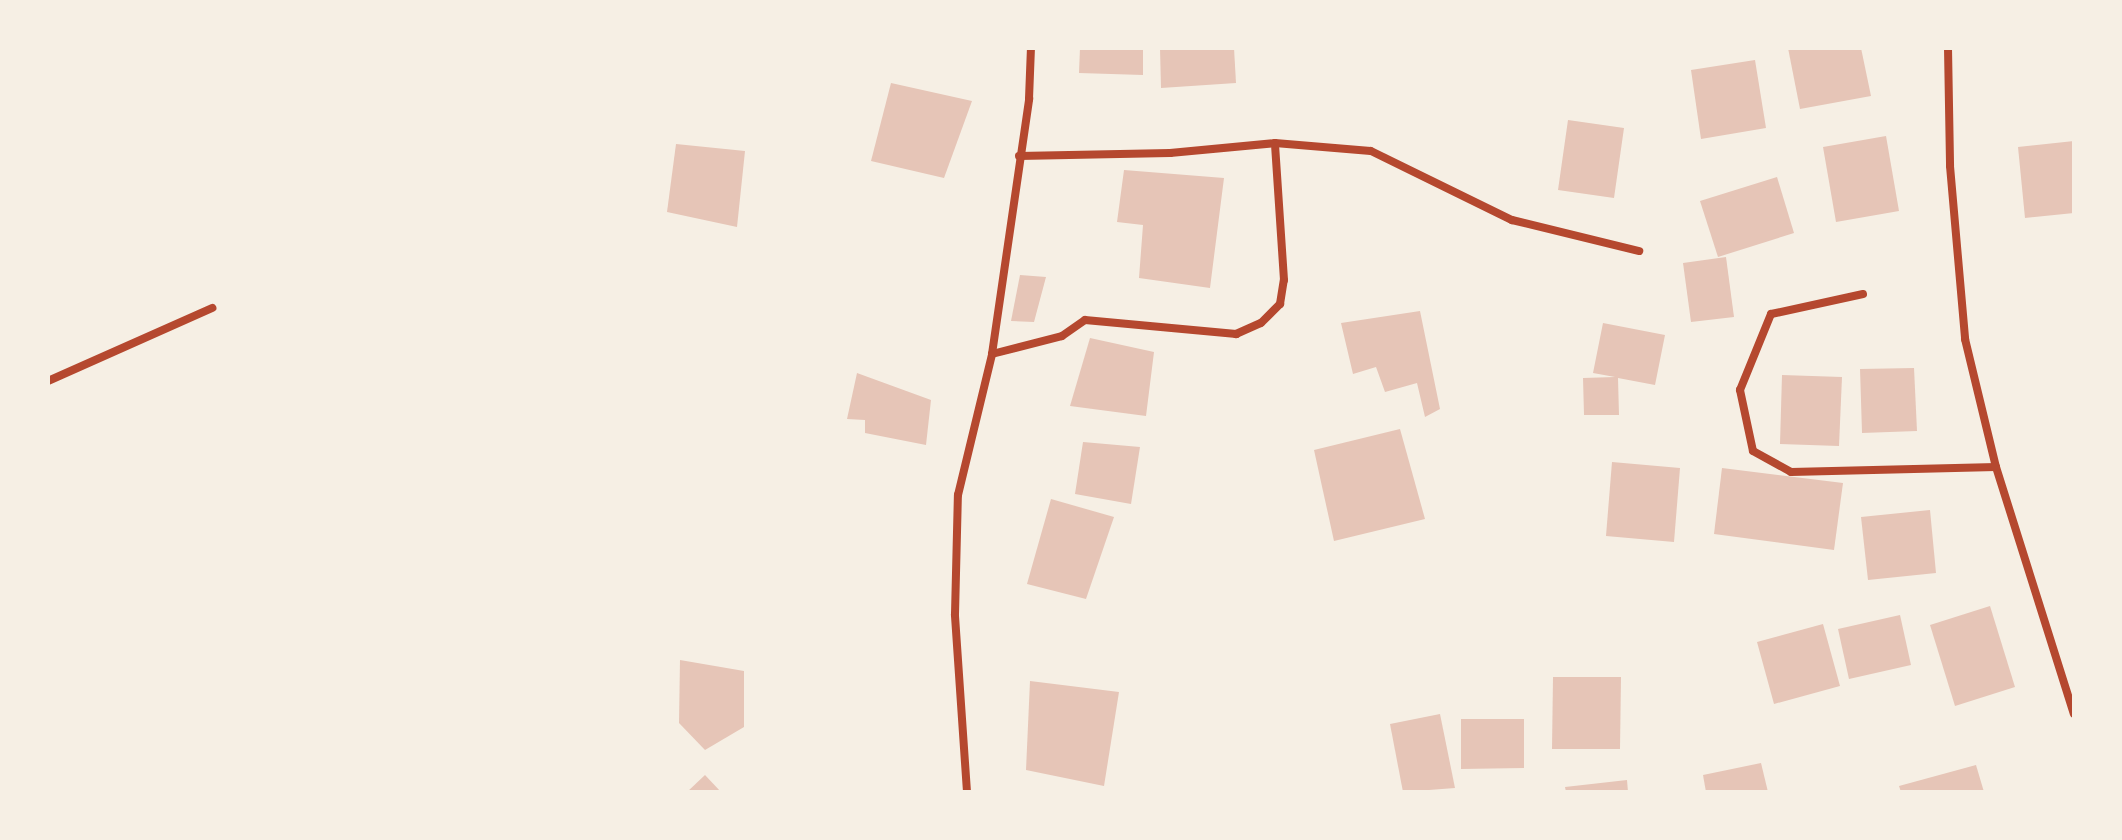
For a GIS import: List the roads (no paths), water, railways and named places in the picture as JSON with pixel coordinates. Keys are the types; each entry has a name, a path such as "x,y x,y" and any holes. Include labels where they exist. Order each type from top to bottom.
{"street":[{"path":"967,792 955,629 958,495 992,354 1029,99 1031,48"},
{"path":"1948,48 1950,166 1965,339 1996,467 2074,714"},
{"path":"1019,156 1170,153 1275,143 1371,151 1512,220 1639,251"},
{"path":"992,354 1062,336 1085,320 1236,334 1261,323 1280,304 1284,280 1275,143"},
{"path":"1863,294 1771,314 1740,390 1753,451 1791,472 1996,467"},
{"path":"48,381 212,308"}]}
